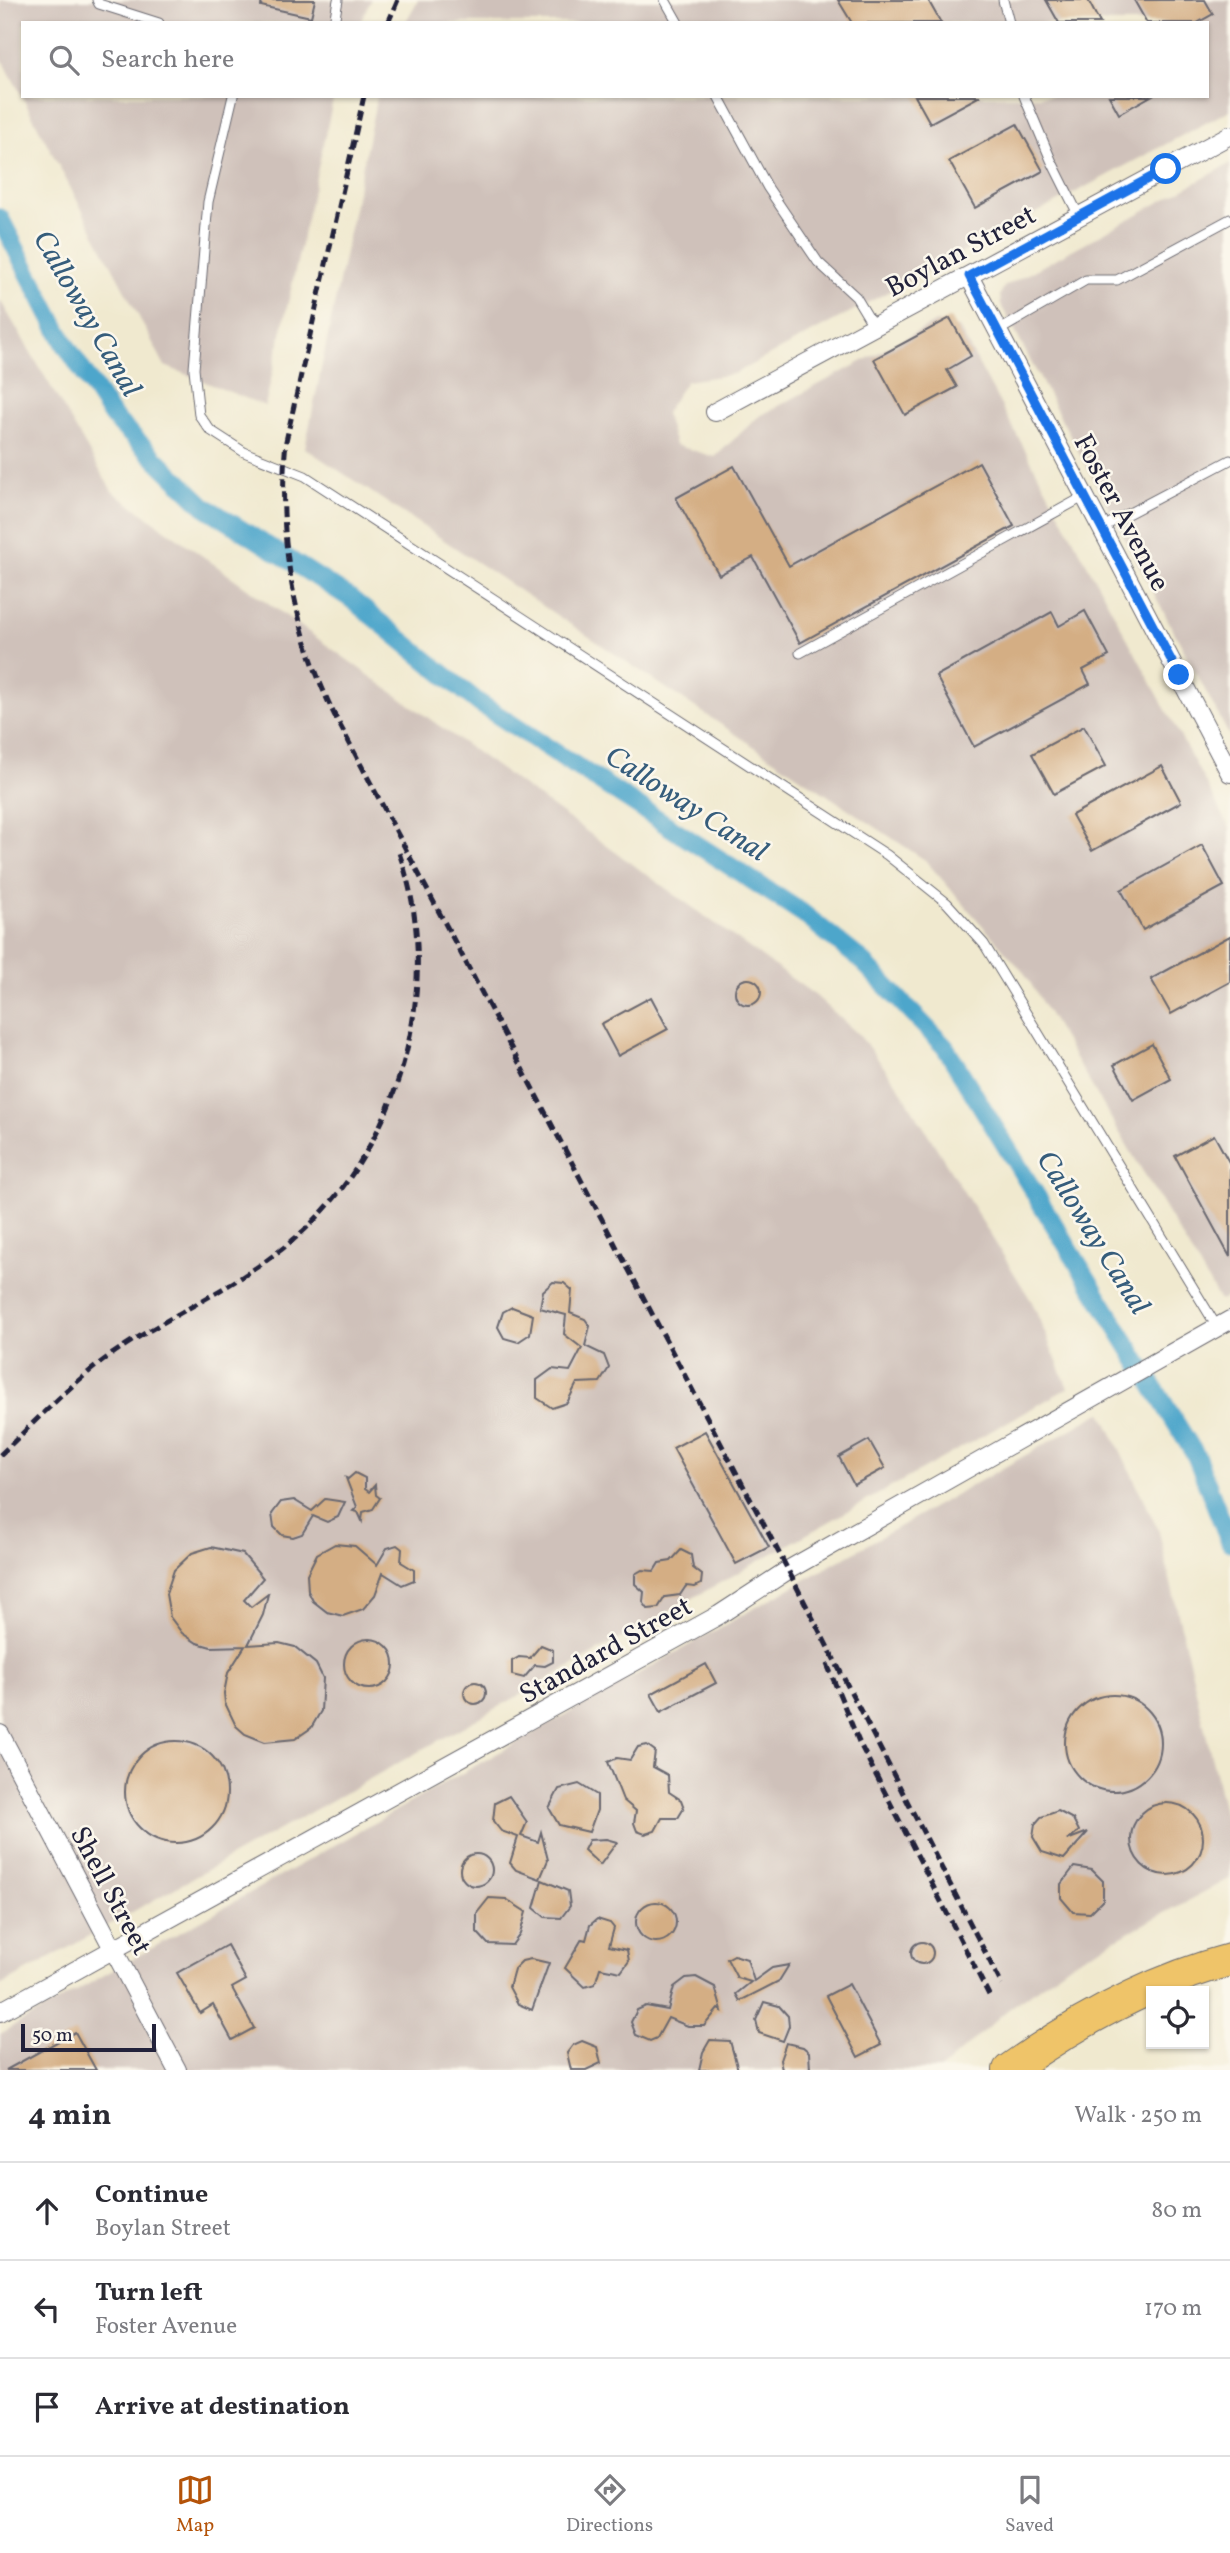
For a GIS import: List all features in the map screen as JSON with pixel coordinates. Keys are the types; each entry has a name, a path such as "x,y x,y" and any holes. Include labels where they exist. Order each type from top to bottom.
{"highway":[{"path":"1009,2070 1114,2006 1226,1961"}],"street":[{"name":"Boylan Street","path":"715,412 1230,135"},
{"name":"Foster Avenue","path":"969,276 1230,773"},
{"name":"Standard Street","path":"0,2012 719,1615 788,1570 1223,1323"},
{"name":"Shell Street","path":"0,1734 177,2070"}],"lane":[{"path":"97,0 99,4 153,21"},
{"path":"334,21 338,0"},
{"path":"666,0 677,21"},
{"path":"1003,0 1008,21"},
{"path":"233,98 208,202 197,310 194,369 199,415 210,430 244,452 316,483 887,855 947,903 984,944 1223,1323"},
{"path":"719,98 768,188 818,262 856,297 874,327"},
{"path":"1025,98 1079,216"},
{"path":"998,331 1086,280 1117,280 1230,219"},
{"path":"1101,528 1230,460"},
{"path":"800,653 1084,496"}],"shaded area":[{"path":"0,0 371,0 361,21 21,21 21,95 0,55"},
{"path":"418,0 1230,0 1230,110 734,374 686,381 665,413 675,445 715,457 758,417 936,322 959,328 1230,828 1229,1296 1220,1301 1025,974 925,860 305,448 377,98 1209,98 1209,21 406,21"},
{"path":"23,98 334,98 265,406 165,366"},
{"path":"1230,164 1230,737 1001,305 1000,295 1004,287"},
{"path":"0,300 112,491 816,996 859,1035 897,1084 1032,1302 1068,1388 0,1986"},
{"path":"1102,1412 1159,1532 1230,1837 1230,1878 1073,1962 1006,2011 940,2070 0,2070 0,2034"}],"building":[{"path":"262,0 315,0 311,17 261,6"},
{"path":"838,0 928,0 940,21 851,21"},
{"path":"1046,0 1088,0 1099,21 1058,21"},
{"path":"1134,0 1205,0 1213,14 1201,21 1146,21"},
{"path":"916,98 976,98 930,123"},
{"path":"1110,98 1147,98 1119,114"},
{"path":"1017,124 1043,171 975,208 949,161"},
{"path":"950,318 971,356 947,370 957,387 905,415 874,359"},
{"path":"979,462 1014,526 800,643 753,557 719,575 676,498 734,466 789,566"},
{"path":"1085,611 1109,656 1083,670 1090,684 974,747 936,676 1052,612 1059,626"},
{"path":"1084,726 1106,766 1054,794 1032,754"},
{"path":"1162,766 1181,802 1092,851 1072,815"},
{"path":"1202,845 1224,886 1143,930 1121,890"},
{"path":"1230,936 1230,982 1171,1014 1151,979"},
{"path":"748,979 757,983 761,992 757,1001 748,1005 739,1001 735,992 739,983"},
{"path":"651,997 668,1029 618,1056 601,1024"},
{"path":"1152,1044 1171,1079 1133,1100 1114,1065"},
{"path":"1214,1135 1230,1164 1230,1257 1175,1156"},
{"path":"553,1282 564,1283 572,1290 570,1313 585,1319 590,1326 585,1346 604,1355 609,1368 600,1382 577,1383 567,1403 552,1408 537,1398 537,1380 552,1369 570,1371 582,1348 564,1334 566,1315 540,1308 543,1291"},
{"path":"512,1307 533,1315 530,1334 518,1342 504,1338 498,1327 503,1312"},
{"path":"705,1431 769,1547 736,1564 673,1448"},
{"path":"869,1440 885,1468 854,1485 839,1457"},
{"path":"355,1473 365,1478 365,1489 369,1492 375,1485 376,1495 380,1498 373,1509 363,1512 362,1521 358,1512 353,1511 357,1507 346,1478"},
{"path":"325,1499 345,1502 338,1517 327,1522 313,1516 302,1534 293,1537 282,1535 274,1527 272,1514 281,1502 294,1500 312,1511"},
{"path":"335,1544 355,1546 377,1565 387,1548 397,1545 402,1549 401,1562 414,1570 414,1580 402,1585 383,1573 375,1595 363,1609 343,1616 327,1612 313,1601 308,1591 307,1574 317,1554"},
{"path":"211,1547 243,1554 263,1578 244,1600 251,1607 268,1594 263,1615 248,1645 279,1643 295,1647 316,1664 323,1678 321,1711 311,1728 295,1739 265,1742 245,1734 236,1726 225,1703 224,1693 228,1673 245,1646 211,1647 197,1643 182,1633 170,1617 166,1594 174,1570 192,1553"},
{"path":"681,1550 691,1555 693,1568 702,1575 701,1584 695,1587 686,1586 680,1595 665,1597 658,1608 648,1609 643,1602 644,1592 635,1584 635,1574 642,1570 654,1571 659,1563 671,1561"},
{"path":"369,1639 387,1646 394,1664 387,1682 369,1689 351,1682 344,1664 351,1646"},
{"path":"541,1645 553,1650 553,1662 545,1666 535,1665 524,1678 512,1675 512,1661 519,1657 530,1658"},
{"path":"706,1664 716,1683 661,1712 651,1694"},
{"path":"475,1682 483,1685 486,1693 483,1701 475,1704 467,1701 464,1693 467,1685"},
{"path":"1113,1695 1131,1699 1147,1709 1157,1725 1161,1743 1157,1761 1147,1777 1131,1787 1113,1791 1095,1787 1079,1777 1069,1761 1065,1743 1069,1725 1079,1709 1095,1699"},
{"path":"176,1741 195,1745 212,1756 223,1773 227,1792 223,1811 212,1828 195,1839 176,1843 157,1839 140,1828 129,1811 125,1792 129,1773 140,1756 157,1745"},
{"path":"647,1745 655,1751 653,1767 668,1775 669,1792 681,1800 684,1808 678,1818 662,1818 655,1831 645,1834 637,1831 634,1823 636,1811 623,1800 608,1762 617,1758 630,1760 638,1747"},
{"path":"579,1784 597,1795 597,1810 589,1832 559,1825 549,1808 559,1789"},
{"path":"509,1796 527,1822 521,1836 538,1842 541,1832 548,1860 540,1879 516,1870 510,1863 518,1837 501,1831 493,1821 495,1803"},
{"path":"1167,1803 1187,1809 1197,1819 1203,1839 1197,1859 1187,1869 1167,1875 1147,1869 1137,1859 1131,1839 1137,1819 1147,1809"},
{"path":"1058,1811 1073,1819 1079,1831 1067,1840 1088,1832 1064,1859 1042,1852 1033,1837 1035,1824 1041,1817"},
{"path":"606,1839 617,1842 600,1865 584,1850 589,1840"},
{"path":"476,1854 487,1859 492,1870 487,1881 476,1886 465,1881 460,1870 465,1859"},
{"path":"1074,1867 1092,1870 1103,1881 1103,1900 1090,1913 1073,1912 1061,1898 1061,1884"},
{"path":"542,1880 568,1891 570,1906 561,1918 545,1917 534,1908"},
{"path":"489,1898 506,1899 526,1912 520,1934 512,1945 488,1944 477,1932 477,1913"},
{"path":"656,1902 670,1908 676,1922 670,1936 656,1942 642,1936 636,1922 642,1908"},
{"path":"597,1919 610,1923 614,1928 609,1946 627,1950 629,1961 621,1972 600,1968 595,1984 585,1987 565,1968 582,1939 586,1940 590,1925"},
{"path":"922,1942 930,1945 933,1953 930,1961 922,1964 914,1961 911,1953 914,1945"},
{"path":"227,1945 246,1980 232,1988 254,2028 232,2040 213,2005 200,2013 177,1973"},
{"path":"734,1955 747,1959 754,1981 772,1968 789,1965 779,1981 740,2001 736,1994 751,1982 737,1978 727,1959"},
{"path":"531,1959 549,1963 532,2010 518,2004 509,1987 514,1969 522,1961"},
{"path":"696,1977 715,1987 722,2011 718,2009 704,2026 688,2026 668,2018 657,2038 650,2041 636,2035 631,2022 637,2010 646,2006 668,2010 674,1987 686,1978"},
{"path":"849,1984 881,2045 858,2057 826,1996"},
{"path":"764,2002 779,2006 788,2016 789,2026 783,2041 759,2033 756,2020"},
{"path":"75,2032 96,2070 6,2070"},
{"path":"710,2040 730,2041 738,2070 699,2070 703,2052"},
{"path":"582,2041 597,2047 601,2063 586,2070 571,2070 567,2053 573,2045"},
{"path":"786,2043 803,2047 809,2052 810,2070 782,2070 780,2060"}],"waterway":[{"name":"Calloway Canal","path":"0,218 65,344 112,416 204,506 350,598 479,703 801,912 861,960 945,1047 1196,1456 1230,1542"}],"railway":[{"path":"389,21 398,0"},
{"path":"364,98 286,441 286,546 298,615 308,649 334,714 788,1570 1002,1985"},
{"path":"0,1455 102,1361 251,1271 293,1240 330,1203 361,1160 386,1112 404,1061 415,1008 417,954 412,901 398,850"},
{"path":"827,1664 859,1742 989,1995"}],"route":[{"path":"1166,169 969,276 1179,675"}]}
